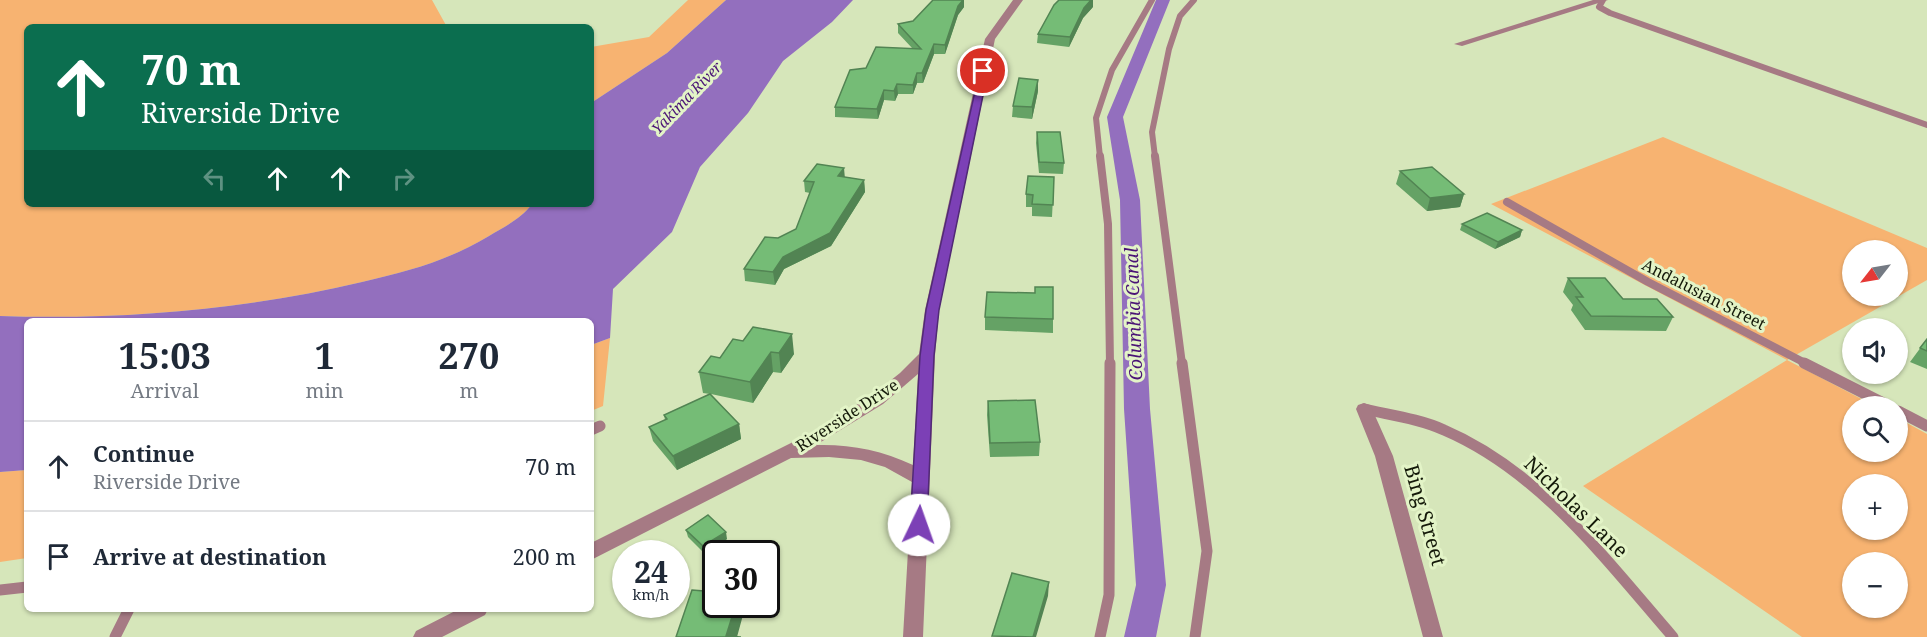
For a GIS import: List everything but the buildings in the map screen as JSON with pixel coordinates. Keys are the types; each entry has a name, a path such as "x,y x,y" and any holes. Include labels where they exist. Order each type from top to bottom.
{"street":[{"path":"914,637 927,356 932,310 988,47 999,25 1018,0"},
{"path":"1458,44 1603,0"},
{"name":"Riverside Drive","path":"594,550 783,455 877,400 906,377 927,356"},
{"name":"Bing Street","path":"1364,409 1384,456 1433,637"},
{"path":"783,455 812,451 866,453 892,460 921,479"},
{"path":"423,637 472,612"}],"lane":[{"path":"1100,637 1109,595 1110,352 1108,224 1096,118 1112,70 1152,0"},
{"path":"1194,0 1180,16 1169,49 1152,132 1207,551 1195,637"},
{"path":"1603,0 1599,7 1610,13 1927,125"},
{"name":"Andalusian Street","path":"1507,202 1560,235 1643,280 1869,396"},
{"name":"Nicholas Lane","path":"1364,409 1443,429 1515,469 1589,540 1673,637"},
{"path":"1908,416 1927,426"},
{"path":"0,590 24,587"},
{"path":"115,637 128,612"}],"shaded area":[{"path":"0,0 432,0 445,24 24,24 24,207 529,207 507,225 443,259 396,274 317,292 182,311 91,316 0,316"},
{"path":"688,0 726,0 667,53 594,101 594,46 649,37"},
{"path":"1663,137 1908,240 1842,240 1842,306 1882,306 1860,318 1842,318 1842,329 1787,360 1491,204"},
{"path":"1908,240 1927,248 1927,280 1908,291"},
{"path":"610,338 603,406 594,410 594,344"},
{"path":"1787,360 1856,396 1842,396 1842,462 1908,462 1908,424 1927,434 1927,637 1802,637 1583,486"},
{"path":"24,470 24,558 0,562 0,472"}],"water":[{"name":"Yakima River","path":"726,0 853,0 832,22 783,61 748,113 700,167 672,232 613,289 610,338 594,344 594,318 24,318 24,470 0,472 0,316 91,316 182,311 317,292 396,274 443,259 507,225 529,207 594,207 594,101 667,53"}],"waterway":[{"name":"Columbia Canal","path":"1140,637 1151,585 1137,409 1130,200 1115,117 1163,0"}],"route":[{"path":"919,525 927,356 932,310 983,71"}]}
